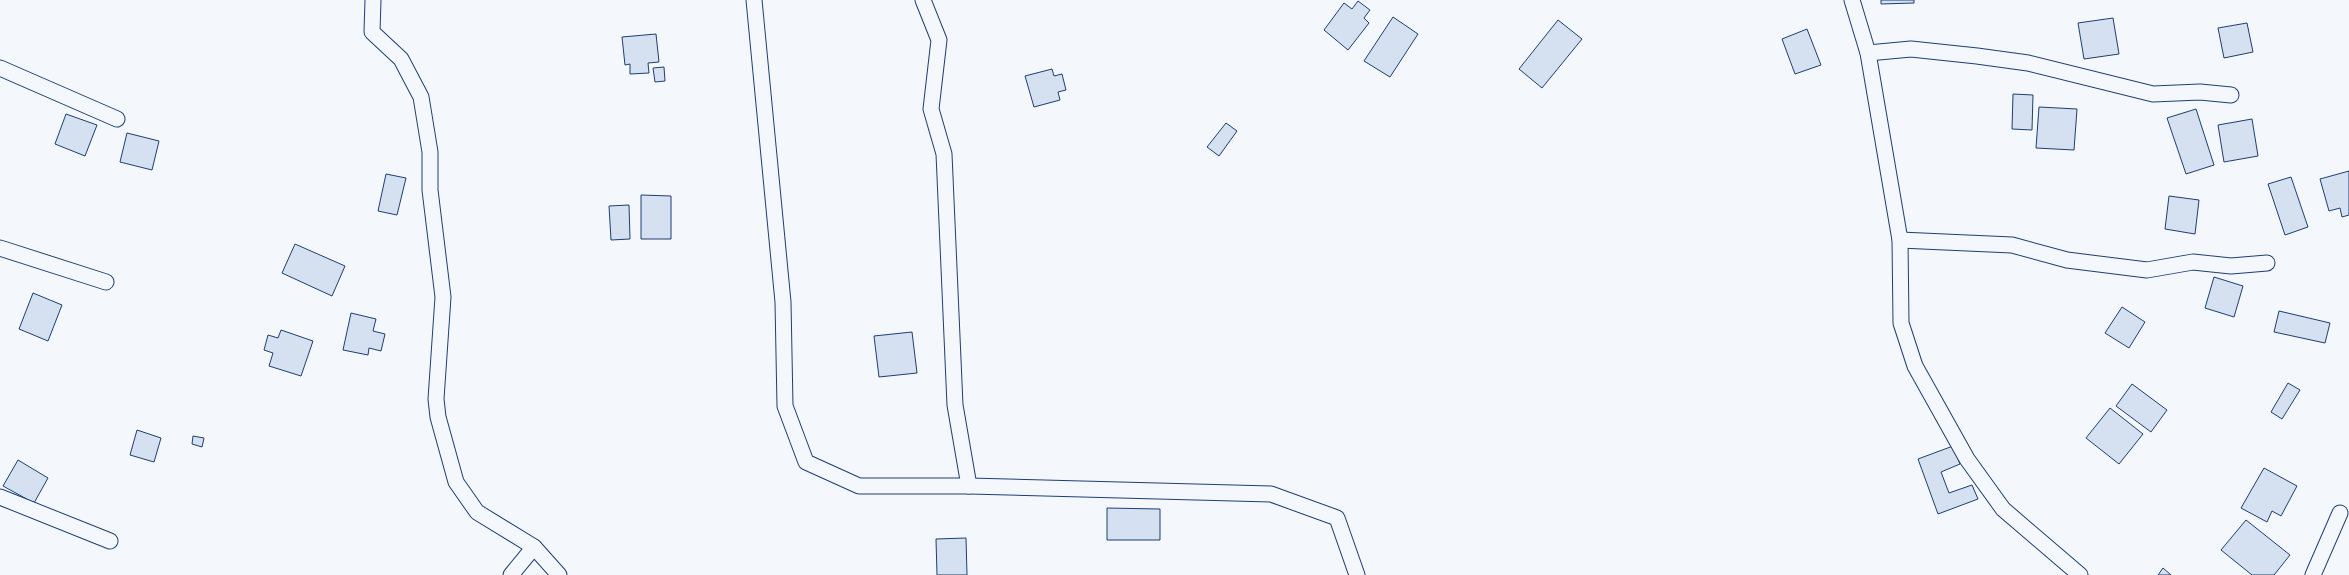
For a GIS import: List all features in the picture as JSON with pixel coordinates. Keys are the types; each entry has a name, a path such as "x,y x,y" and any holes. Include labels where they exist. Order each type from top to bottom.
{"street":[{"path":"373,0 372,32 401,59 421,97 430,152 430,190 443,297 437,405 438,417 456,482 477,512 534,546 559,575"},
{"path":"754,0 783,302 785,406 806,462 859,486 968,486 1272,494 1337,518 1357,575"},
{"path":"923,0 939,40 931,108 944,154 955,405 968,486"},
{"path":"1852,0 1868,53 1900,240 1901,323 1915,366 1967,459 2003,509 2080,575"},
{"path":"1868,53 1911,49 1977,56 2028,63 2153,94 2200,92 2231,95"},
{"path":"0,68 117,119"},
{"path":"1900,240 2012,245 2067,260 2147,270 2194,262 2231,266 2267,263"},
{"path":"0,248 106,282"},
{"path":"0,498 110,541"},
{"path":"2313,575 2340,513"},
{"path":"511,575 534,546"}],"building":[{"path":"1881,0 1914,0 1914,3 1881,4"},
{"path":"1358,1 1370,10 1364,18 1369,23 1348,50 1324,30 1344,3 1352,9"},
{"path":"1393,17 1418,34 1390,77 1364,61"},
{"path":"2113,18 2119,54 2084,59 2078,23"},
{"path":"1558,20 1582,39 1542,88 1519,69"},
{"path":"2247,23 2253,52 2224,58 2218,28"},
{"path":"1807,29 1821,65 1795,74 1782,39"},
{"path":"656,34 659,62 648,63 649,73 630,74 630,64 625,65 622,37"},
{"path":"664,67 665,81 655,82 653,68"},
{"path":"1052,69 1054,76 1062,74 1066,90 1058,92 1060,100 1034,107 1025,76"},
{"path":"2013,94 2033,95 2032,130 2012,129"},
{"path":"2039,107 2077,109 2074,150 2036,148"},
{"path":"2196,109 2214,165 2186,174 2167,118"},
{"path":"66,114 97,125 85,156 55,144"},
{"path":"2252,119 2258,156 2224,162 2218,125"},
{"path":"1226,123 1237,131 1219,156 1207,147"},
{"path":"127,133 159,141 152,170 120,162"},
{"path":"2349,171 2349,215 2342,217 2340,208 2329,211 2320,179"},
{"path":"386,174 406,178 397,215 378,211"},
{"path":"2291,177 2308,227 2285,235 2268,184"},
{"path":"641,195 671,196 671,239 641,239"},
{"path":"2169,196 2199,200 2195,234 2165,229"},
{"path":"629,205 630,239 611,240 609,206"},
{"path":"295,244 345,266 332,296 282,273"},
{"path":"2214,277 2243,286 2234,317 2205,308"},
{"path":"33,293 62,305 48,341 19,329"},
{"path":"2122,307 2145,322 2129,348 2105,333"},
{"path":"2279,311 2330,323 2325,343 2274,332"},
{"path":"351,313 376,319 373,331 385,334 381,351 369,348 368,355 343,350"},
{"path":"281,330 313,341 301,376 269,366 273,353 264,350 268,335 278,338"},
{"path":"912,332 917,373 879,377 874,336"},
{"path":"2288,383 2300,390 2282,419 2271,412"},
{"path":"2132,384 2167,410 2151,432 2116,406"},
{"path":"2110,408 2143,434 2119,464 2086,438"},
{"path":"137,430 161,438 154,462 130,455"},
{"path":"193,436 204,438 202,447 192,444"},
{"path":"1953,446 1960,464 1941,472 1949,493 1972,485 1978,499 1938,514 1918,459"},
{"path":"18,460 48,478 34,503 3,486"},
{"path":"2264,468 2297,486 2281,516 2272,511 2267,522 2241,508"},
{"path":"1107,508 1160,509 1160,540 1107,540"},
{"path":"2246,520 2290,555 2274,575 2252,575 2221,550"},
{"path":"966,538 967,575 937,575 936,539"},
{"path":"2163,568 2171,575 2158,575"}]}
